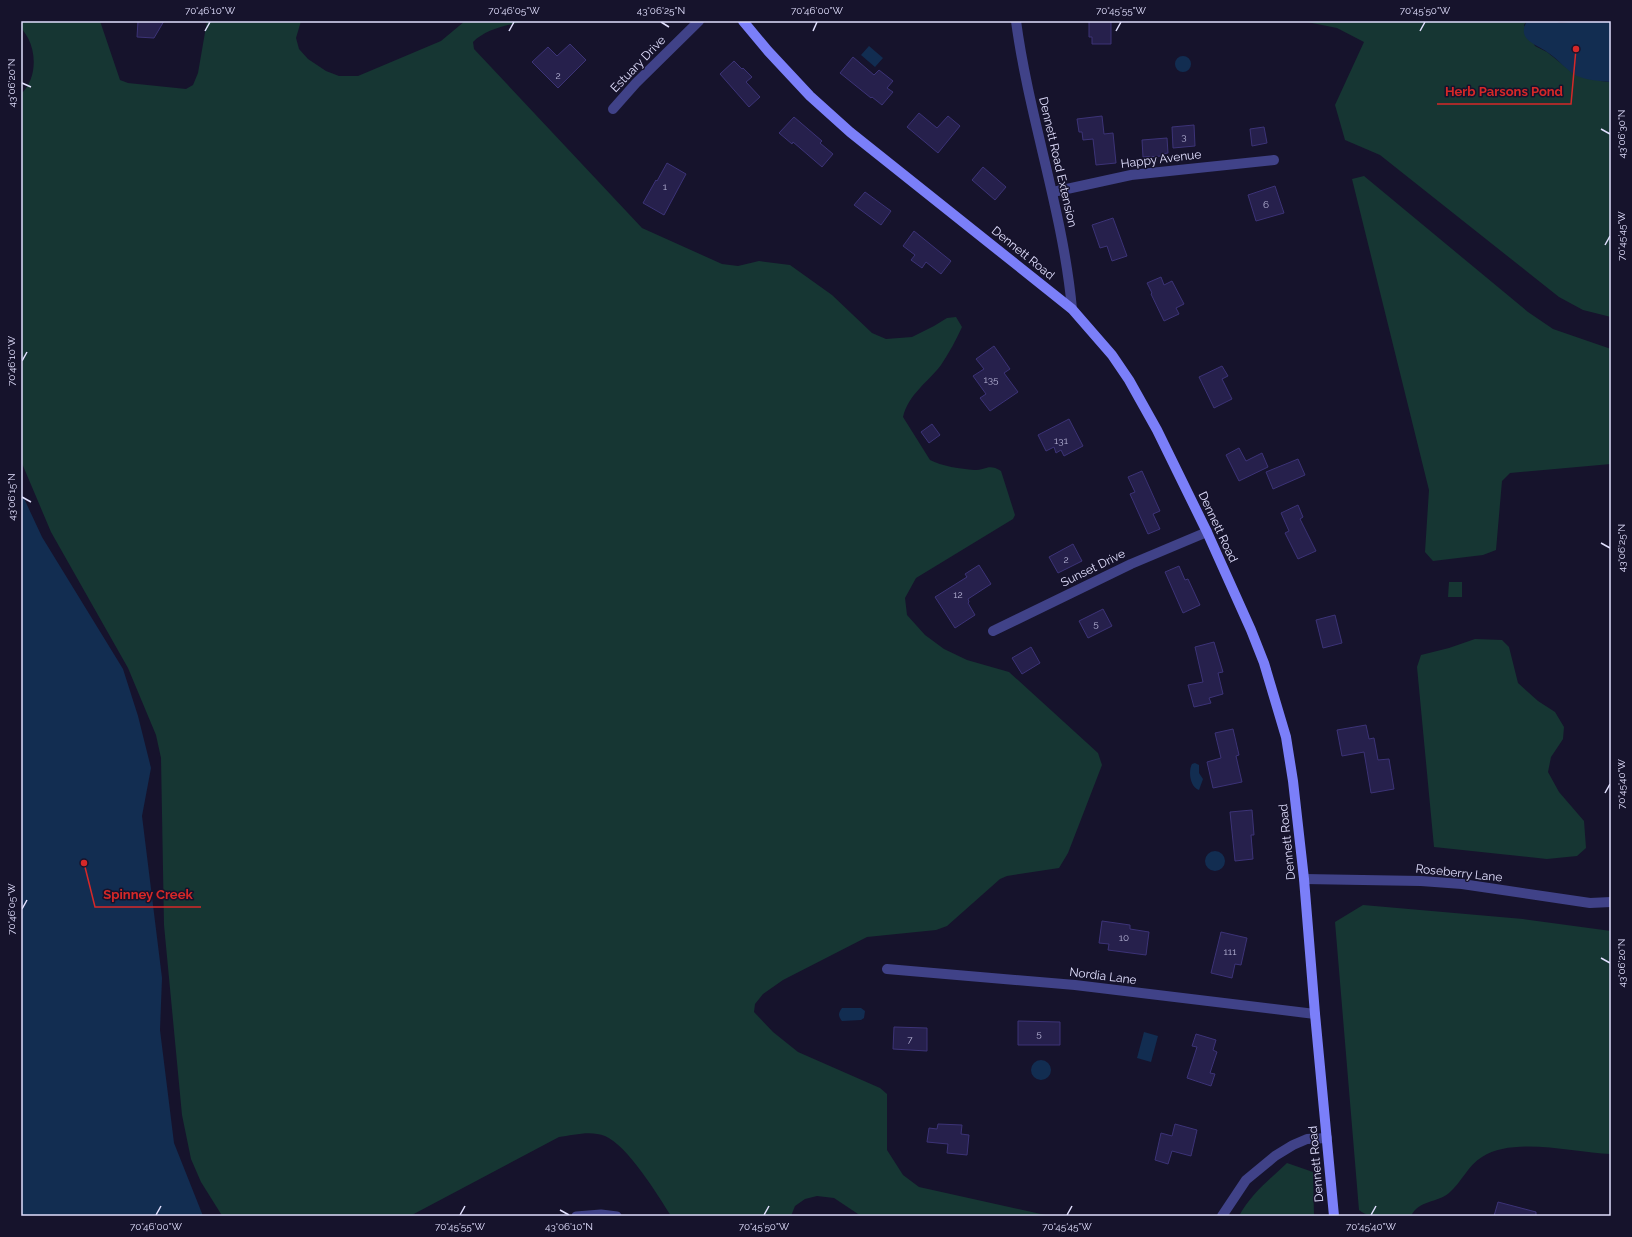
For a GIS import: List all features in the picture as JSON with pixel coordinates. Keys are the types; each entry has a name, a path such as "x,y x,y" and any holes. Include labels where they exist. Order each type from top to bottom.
{"street":[{"name":"Estuary Drive","path":"612,109 636,83 699,21"},
{"name":"Dennett Road","path":"743,21 768,52 810,96 850,132 1072,309 1112,355 1155,425 1207,532 1251,630 1264,663 1286,738 1293,779 1304,879 1334,1216"},
{"name":"Dennett Road Extension","path":"1016,21 1020,53 1053,192 1069,274 1072,309"},
{"name":"Happy Avenue","path":"1053,192 1131,175 1274,160"},
{"name":"Sunset Drive","path":"994,631 1131,564 1207,532"},
{"name":"Roseberry Lane","path":"1304,879 1421,881 1448,883 1590,903 1611,902"},
{"name":"Nordia Lane","path":"887,969 1075,985 1315,1014"},
{"path":"1222,1216 1246,1180 1275,1156 1293,1145 1307,1139 1327,1138"}],"lane":[{"path":"576,1216 601,1214 617,1216"}],"green space":[{"path":"21,21 100,21 120,80 128,83 186,89 193,85 198,73 207,21 301,21 296,38 299,49 308,59 326,71 339,76 358,76 441,41 465,21 529,21 500,27 485,33 473,42 474,49 642,228 722,264 738,266 759,261 790,265 832,295 872,333 886,339 912,337 947,318 956,317 962,327 955,342 941,365 909,402 903,417 930,460 957,468 978,470 993,467 1001,471 1015,515 1013,519 916,578 905,598 907,615 925,635 944,649 967,660 1009,672 1098,753 1102,765 1068,853 1059,868 1007,876 1000,879 947,926 936,930 867,937 783,980 763,994 755,1004 754,1012 773,1032 798,1052 880,1088 887,1094 887,1150 903,1175 919,1187 1050,1216 861,1216 834,1198 817,1196 805,1199 795,1206 791,1216 671,1216 641,1172 623,1149 614,1141 605,1136 594,1133 559,1137 410,1216 223,1216 221,1214 201,1182 191,1159 182,1115 164,925 161,758 156,735 128,668 51,532 21,461 21,94 30,82 34,67 34,59 31,45 22,28"},
{"path":"1302,21 1527,21 1524,25 1535,46 1547,52 1568,69 1601,81 1611,82 1611,317 1583,310 1559,297 1380,155 1345,140 1335,105 1364,42 1337,28"},
{"path":"1364,176 1528,312 1553,329 1611,349 1611,464 1510,473 1502,481 1496,550 1483,555 1433,561 1425,552 1429,490 1352,179"},
{"path":"1449,582 1462,582 1462,597 1448,597"},
{"path":"1475,639 1502,640 1509,647 1518,683 1538,701 1555,712 1564,727 1563,739 1551,757 1548,772 1559,792 1584,821 1586,848 1577,856 1547,859 1434,847 1417,667 1421,655 1449,648"},
{"path":"1363,905 1523,919 1611,931 1611,1154 1545,1147 1511,1148 1496,1151 1477,1160 1449,1193 1439,1199 1423,1204 1414,1211 1411,1216 1377,1217 1370,1216 1359,1210 1335,922"},
{"path":"1287,1163 1313,1172 1314,1216 1239,1216 1255,1194"}],"water":[{"path":"1527,21 1553,21 1561,23 1578,21 1611,21 1611,82 1594,80 1573,74 1543,49 1529,41 1524,33 1524,27"},
{"path":"869,46 883,58 875,67 861,55"},
{"path":"1180,56 1186,56 1191,61 1189,70 1186,72 1180,72 1175,67 1175,61"},
{"path":"21,492 42,537 123,669 138,716 151,768 142,816 162,978 160,1030 174,1143 203,1216 21,1216"},
{"path":"1195,763 1199,765 1199,773 1203,779 1199,790 1194,786 1190,775 1192,764"},
{"path":"1215,851 1222,854 1225,861 1222,868 1215,871 1208,868 1205,861 1208,854"},
{"path":"842,1008 861,1008 865,1011 864,1018 861,1020 842,1021 839,1014"},
{"path":"1144,1032 1158,1036 1151,1062 1137,1058"},
{"path":"1041,1060 1048,1063 1051,1070 1048,1077 1041,1080 1034,1077 1031,1070 1034,1063"}],"building":[{"path":"138,21 164,21 154,38 137,37"},
{"path":"1089,21 1111,21 1111,44 1092,44 1092,37 1089,37"},
{"path":"570,44 586,60 558,88 532,62 548,47 557,56"},
{"path":"853,57 874,75 879,70 893,81 887,88 893,92 882,105 840,73"},
{"path":"734,61 752,77 746,82 760,97 749,107 720,74"},
{"path":"919,113 937,128 948,116 960,126 938,153 907,127"},
{"path":"1102,116 1104,134 1113,133 1116,163 1096,165 1093,139 1083,140 1082,132 1079,132 1077,119"},
{"path":"794,117 822,141 820,143 833,154 822,167 793,142 792,144 779,133"},
{"path":"1194,125 1195,146 1173,148 1172,127"},
{"path":"1264,127 1267,143 1252,146 1250,129"},
{"path":"1167,138 1168,153 1162,154 1162,156 1143,157 1142,140"},
{"path":"667,163 686,174 664,215 643,203"},
{"path":"983,167 1006,187 995,200 972,180"},
{"path":"1275,186 1284,213 1256,221 1248,195"},
{"path":"865,192 891,211 881,225 854,205"},
{"path":"1113,218 1127,256 1112,261 1107,246 1100,248 1092,225"},
{"path":"914,231 951,261 941,274 926,262 922,268 911,260 915,255 903,246"},
{"path":"1161,277 1164,285 1172,281 1184,304 1176,308 1179,314 1164,321 1147,283"},
{"path":"994,346 1010,369 1004,373 1018,392 990,411 980,398 986,394 973,376 984,369 976,359"},
{"path":"1222,366 1228,376 1222,379 1232,399 1214,408 1199,377"},
{"path":"1069,419 1083,446 1064,456 1061,450 1056,453 1054,447 1046,451 1038,435"},
{"path":"932,424 940,435 929,443 921,432"},
{"path":"1239,448 1246,461 1262,453 1268,467 1239,481 1226,455"},
{"path":"1298,459 1305,475 1273,489 1266,472"},
{"path":"1142,471 1160,511 1153,514 1160,529 1148,534 1130,494 1135,492 1128,477"},
{"path":"1298,505 1303,517 1300,519 1316,551 1298,559 1285,533 1289,531 1281,513"},
{"path":"1073,544 1082,561 1058,573 1049,557"},
{"path":"979,565 991,584 968,599 968,603 975,615 955,628 935,597 967,577 965,574"},
{"path":"1179,566 1185,580 1188,579 1200,605 1183,613 1165,572"},
{"path":"1103,609 1112,626 1088,638 1079,621"},
{"path":"1335,615 1342,643 1323,648 1316,620"},
{"path":"1214,642 1223,672 1218,673 1223,694 1209,698 1211,703 1194,707 1188,685 1203,682 1195,647"},
{"path":"1031,647 1040,663 1022,674 1012,658"},
{"path":"1366,725 1369,739 1374,738 1378,760 1389,759 1394,789 1371,793 1364,752 1342,756 1337,730"},
{"path":"1233,729 1239,755 1236,756 1242,782 1213,788 1207,762 1221,758 1215,733"},
{"path":"1252,810 1254,835 1251,835 1253,859 1235,861 1230,812"},
{"path":"1102,921 1130,925 1130,929 1149,932 1146,955 1108,950 1109,944 1099,943"},
{"path":"1221,932 1247,938 1241,965 1235,964 1232,978 1211,973"},
{"path":"1018,1021 1060,1022 1060,1045 1018,1045"},
{"path":"894,1027 927,1028 927,1051 893,1049"},
{"path":"1196,1034 1216,1040 1213,1050 1217,1052 1210,1073 1215,1074 1211,1086 1187,1078 1197,1047 1192,1046"},
{"path":"938,1124 962,1125 961,1134 969,1135 967,1155 947,1153 948,1144 927,1142 929,1128 937,1129"},
{"path":"1175,1124 1197,1130 1191,1156 1172,1151 1168,1164 1155,1160 1161,1133 1172,1136"},
{"path":"1498,1202 1536,1212 1536,1216 1494,1216"}],"place":[{"name":"Herb Parsons Pond","path":"1576,49"},
{"name":"Spinney Creek","path":"84,863"}]}
